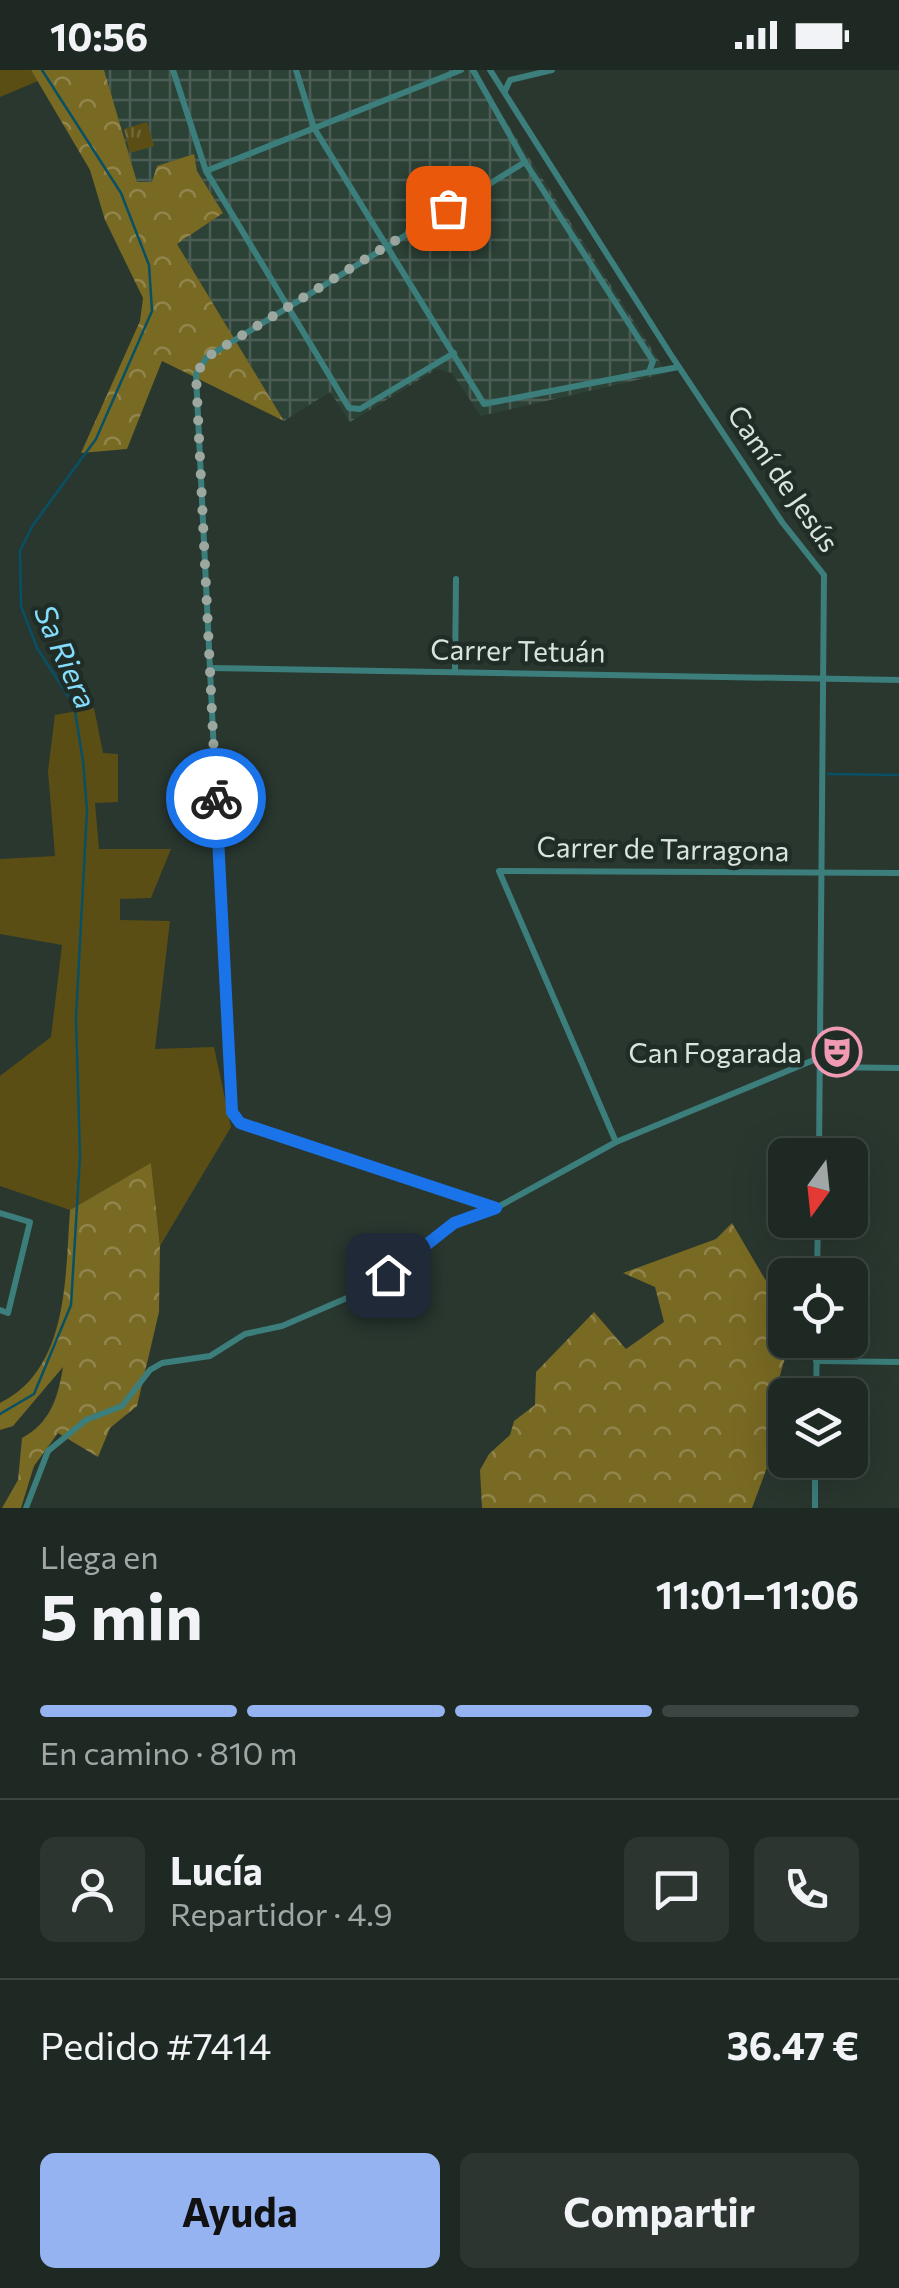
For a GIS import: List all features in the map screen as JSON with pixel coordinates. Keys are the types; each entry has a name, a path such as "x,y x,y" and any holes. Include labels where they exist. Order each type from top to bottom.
{"street":[{"path":"173,70 206,170 354,412 454,353"},
{"path":"296,70 314,128 484,404 679,367"},
{"path":"206,170 462,70"},
{"path":"473,70 651,370"},
{"name":"Camí de Jesús","path":"490,70 679,367 782,522 824,575 819,1138"},
{"path":"504,92 510,80 552,70"},
{"path":"496,1208 240,1123 232,1112 196,374 207,357 526,162"},
{"path":"454,672 456,579"},
{"name":"Carrer Tetuán","path":"210,668 899,680"},
{"name":"Carrer de Tarragona","path":"616,1142 499,871 822,872"},
{"path":"822,872 899,873"},
{"path":"26,1508 48,1451 86,1420 122,1406 150,1370 162,1363 210,1356 245,1334 282,1326 330,1306 388,1275 454,1223 496,1208 616,1142 820,1057"},
{"path":"821,1067 899,1068"},
{"path":"0,1212 30,1222 8,1313 0,1310"},
{"path":"816,1378 816,1361 899,1362"},
{"path":"815,1478 815,1508"}],"shaded area":[{"path":"104,70 473,70 667,373 481,416 452,373 437,369 350,422 330,392 284,421 177,244 223,213 197,171 194,154 158,166 153,182 137,182"}],"green space":[{"path":"0,70 31,70 38,81 0,97"},
{"path":"31,70 104,70 137,182 152,182 157,166 194,154 197,171 223,213 177,244 284,421 162,361 127,449 81,453 140,321 143,298 105,220 90,170"},
{"path":"147,122 154,146 130,153 124,129"},
{"path":"94,708 103,753 118,754 118,802 95,803 99,849 171,849 151,898 120,899 120,920 170,921 155,1049 214,1047 231,1127 160,1246 151,1164 70,1210 0,1186 0,1076 51,1037 62,945 0,934 0,859 55,856 48,771 55,715"},
{"path":"151,1163 160,1246 159,1312 137,1406 110,1428 98,1457 58,1433 34,1466 21,1508 2,1508 18,1480 22,1438 46,1417 61,1378 63,1367 13,1426 0,1430 0,1403 23,1388 51,1345 64,1292 70,1210"},
{"path":"732,1223 768,1284 768,1358 785,1358 779,1378 768,1378 768,1465 752,1508 482,1508 480,1470 489,1454 510,1435 514,1421 535,1405 536,1372 594,1312 626,1349 664,1322 655,1287 623,1273 716,1239"}],"waterway":[{"name":"Sa Riera","path":"0,1414 34,1394 71,1305 80,1156 76,1018 87,810 83,761 74,705 37,648 21,606 20,551 33,525 96,439 152,311 149,265 121,193 42,70"},
{"path":"828,774 899,775"}],"way so far":[{"path":"216,798 196,374 207,357 448,208"}],"place":[{"name":"Can Fogarada","path":"837,1052"}],"route":[{"path":"216,798 232,1112 240,1123 496,1208 436,1234 388,1275"}]}
